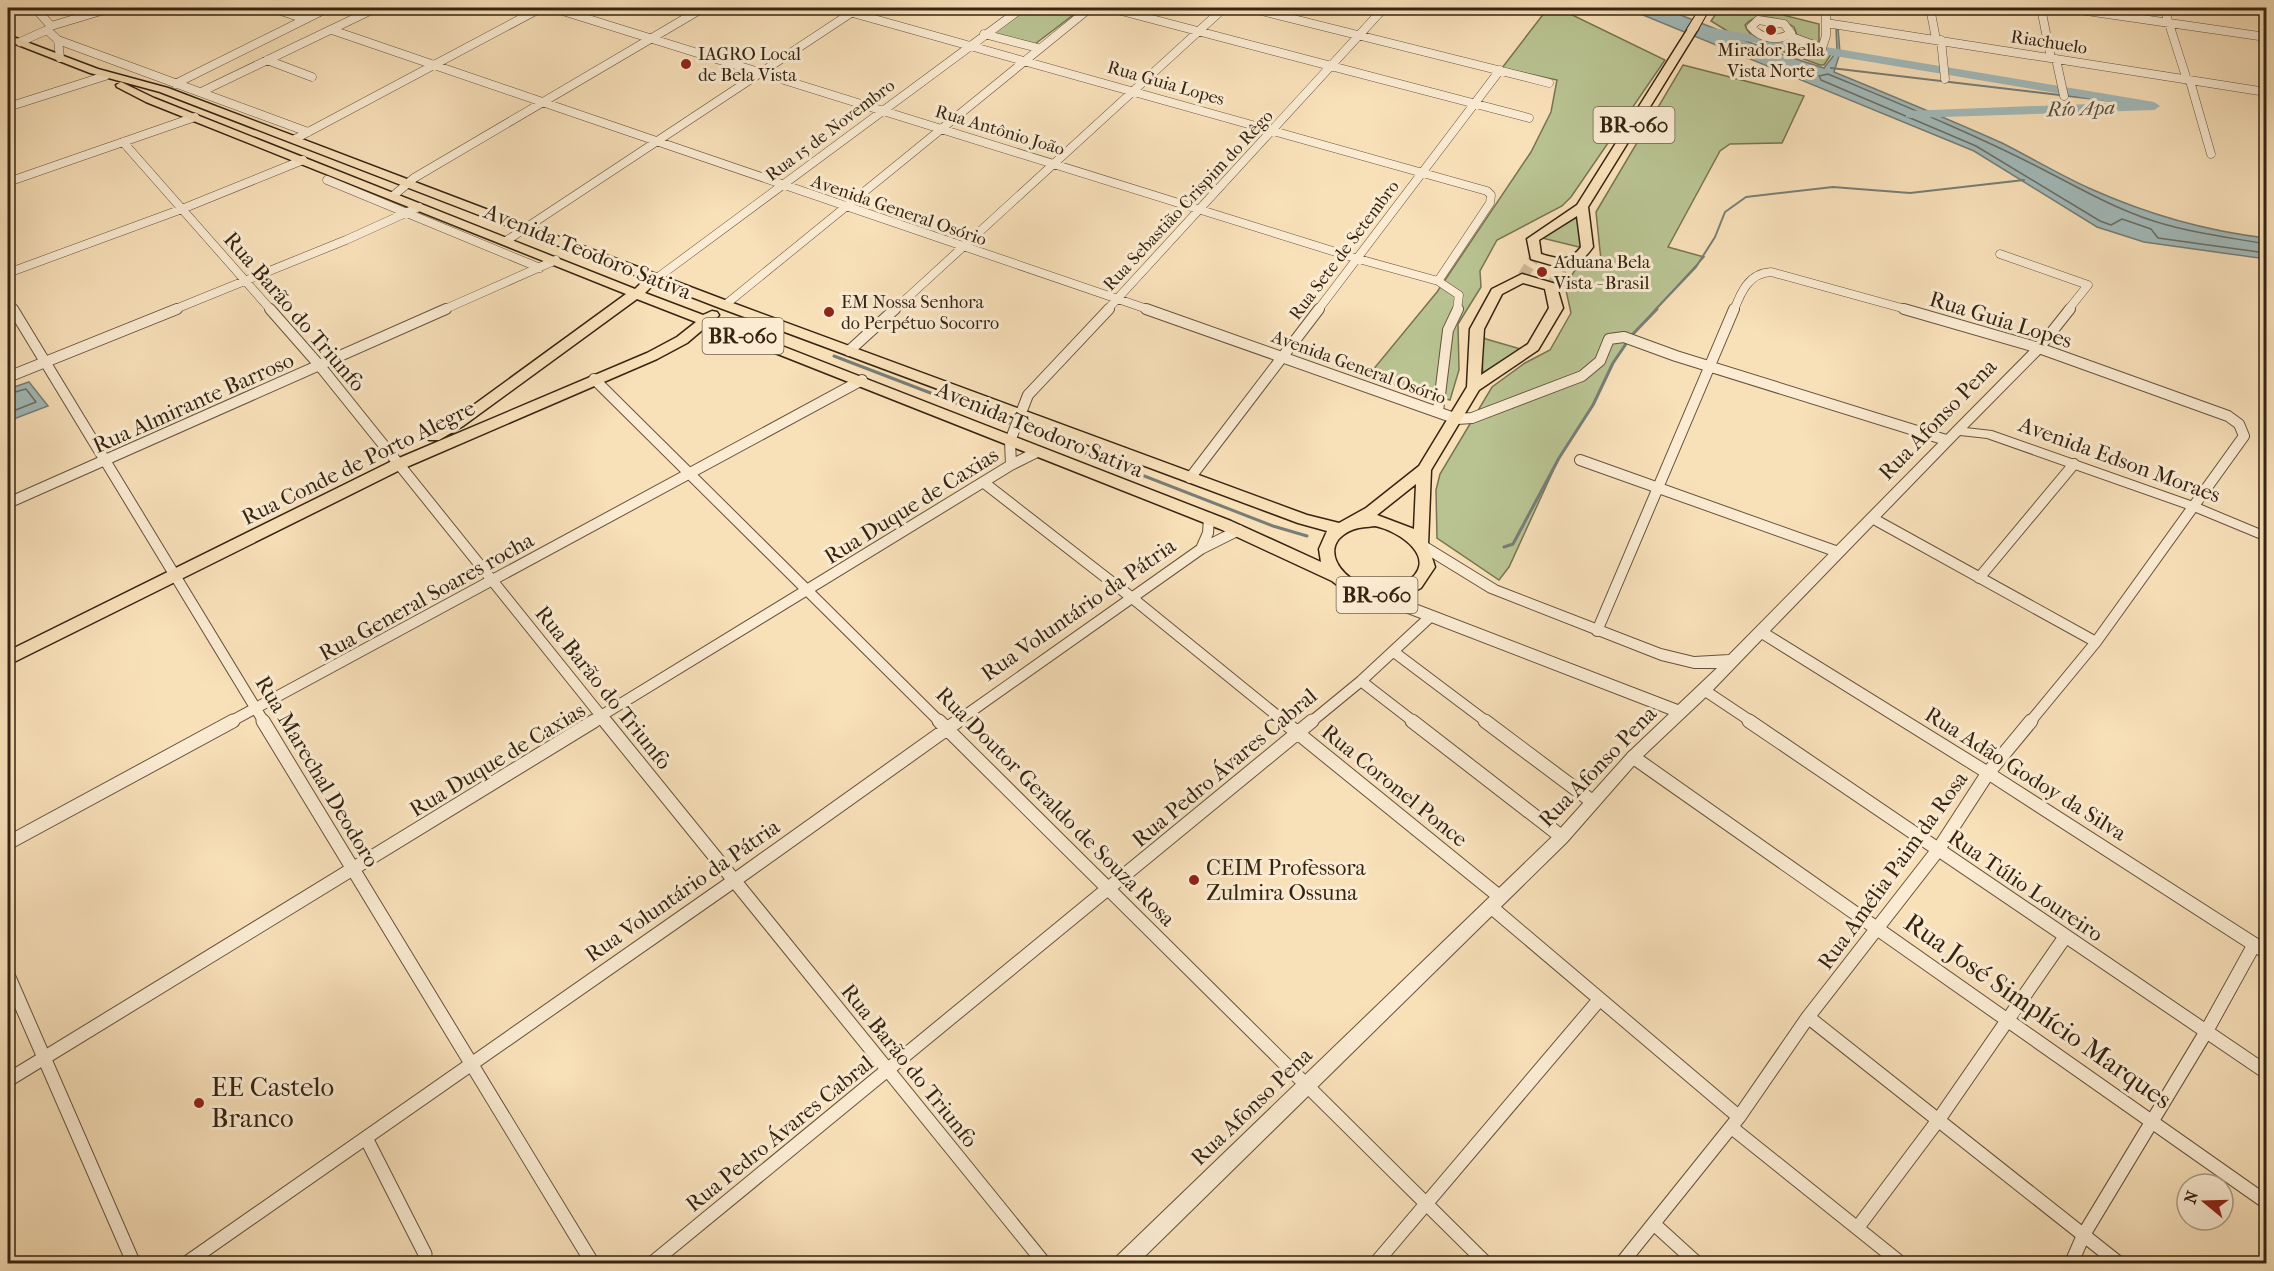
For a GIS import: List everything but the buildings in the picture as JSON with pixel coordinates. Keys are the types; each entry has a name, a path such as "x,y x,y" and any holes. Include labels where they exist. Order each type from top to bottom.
{"highway":[{"path":"1693,28 1704,11"}],"main road":[{"name":"BR-060","path":"1582,207 1587,247 1578,259 1563,267 1534,258 1533,239 1582,207 1693,28"},
{"name":"Avenida Teodoro Sativa","path":"8,38 94,71 150,100 393,196 413,210 556,260 706,322 861,380 1036,453 1209,518 1287,550 1334,576"},
{"name":"Avenida Teodoro Sativa","path":"94,71 138,83 169,88 524,228 1021,416 1190,477 1344,526"},
{"path":"150,100 153,95 169,88"},
{"path":"1344,526 1371,512 1424,470 1457,419 1474,387 1478,329 1497,292 1522,277 1552,286 1556,308 1533,347 1474,387"},
{"name":"Rua Conde de Porto Alegre","path":"395,462 458,423 657,278"},
{"name":"Rua Conde de Porto Alegre","path":"8,658 395,462 668,347 706,322 725,305"},
{"name":"BR-060","path":"1422,545 1413,535 1389,523 1361,521 1344,526 1326,546 1328,566 1334,576 1354,590 1379,596 1399,593 1416,585 1427,567 1422,545 1424,470"},
{"name":"Rua Conde de Porto Alegre","path":"8,648 174,572"}],"street":[{"path":"35,8 58,40 60,58"},
{"path":"20,42 49,28 111,8"},
{"path":"272,8 305,19"},
{"path":"169,88 328,8"},
{"path":"201,92 376,8"},
{"path":"295,139 541,8"},
{"name":"Rua Antônio João","path":"553,8 1438,282"},
{"path":"393,196 408,183 703,8"},
{"name":"Rua Guia Lopes","path":"835,8 1024,59 1487,191 1491,195 1490,203 1438,282"},
{"path":"506,241 859,8"},
{"name":"Rua 15 de Novembro","path":"657,278 880,110 1022,8"},
{"path":"1070,8 1087,9"},
{"path":"1110,8 1529,118"},
{"path":"849,351 1224,8"},
{"path":"1250,8 1550,83"},
{"name":"Rua Sebastião Crispim do Rêgo","path":"1010,441 1028,395 1201,210 1384,8"},
{"path":"1789,36 1791,30 1778,22 1758,20 1751,24 1752,30 1767,37 1789,36 1822,48 1832,24 1826,8"},
{"path":"1930,8 1939,40 1945,79"},
{"path":"2041,8 2064,96"},
{"path":"2066,8 2266,37"},
{"path":"2164,8 2211,154"},
{"path":"2262,8 2266,17"},
{"path":"725,305 1087,9"},
{"name":"Riachuelo","path":"1832,24 2266,92"},
{"name":"Avenida General Osório","path":"332,30 1284,356 1457,419"},
{"path":"984,34 1038,48"},
{"path":"58,40 153,74 169,88 201,92 308,132"},
{"path":"267,60 312,77"},
{"name":"Rua Sete de Setembro","path":"1190,477 1500,70"},
{"path":"138,83 153,74"},
{"path":"8,107 105,76"},
{"path":"8,182 195,117"},
{"name":"Rua Barão do Triunfo","path":"123,142 320,366 395,462 494,581 1045,1263"},
{"path":"8,273 182,209 303,160"},
{"path":"327,180 413,210 540,268"},
{"path":"8,377 413,210"},
{"name":"Rua Afonso Pena","path":"1123,1263 1562,837 1633,757 1734,660 1946,440 2039,348 2088,285 2000,255"},
{"name":"Rua Almirante Barroso","path":"8,502 556,260"},
{"name":"Rua Guia Lopes","path":"1711,367 1740,295 1754,276 1761,273 1788,275 2039,348 2228,416"},
{"path":"1437,411 1444,382 1448,330 1460,301 1459,295 1438,282"},
{"name":"Rua Marechal Deodoro","path":"8,300 103,461 174,572 593,1263"},
{"path":"1457,419 1497,409 1582,376 1600,361 1610,339 1624,337 1711,367 1946,440"},
{"path":"1597,631 1711,367"},
{"name":"Rua Doutor Geraldo de Souza Rosa","path":"594,379 1487,1263"},
{"name":"Rua General Soares rocha","path":"8,843 861,380"},
{"name":"Rua Amélia Paim da Rosa","path":"1621,1263 1735,1122 1808,1017 1938,850 1988,772 2096,642 2195,507 2244,436 2242,425 2228,416"},
{"name":"Avenida Edson Moraes","path":"1957,431 1988,434 2195,507 2266,537"},
{"path":"1010,441 1011,465"},
{"name":"Rua Duque de Caxias","path":"8,1080 983,482 1036,453"},
{"path":"1580,460 1838,552"},
{"path":"1979,578 2074,464"},
{"name":"Rua Coronel Ponce","path":"983,482 1131,597 1495,901 1599,1000 1735,1122 1902,1263"},
{"path":"1201,549 1209,518"},
{"path":"1872,518 2096,642"},
{"name":"Rua Voluntário da Pátria","path":"184,1263 735,880 1131,597 1201,549 1239,530"},
{"path":"1422,545 1494,589 1597,631 1680,661 1702,664 1734,660"},
{"path":"1379,596 1680,712"},
{"name":"Rua Pedro Ávares Cabral","path":"651,1263 889,1070 1360,681 1430,617"},
{"name":"Rua Adão Godoy da Silva","path":"1761,632 1988,772 2260,949"},
{"path":"1394,652 1593,802"},
{"path":"1360,681 1562,837"},
{"name":"Rua Túlio Loureiro","path":"1704,690 2266,1072"},
{"name":"Rua José Simplício Marques","path":"1633,757 2266,1202"},
{"path":"1858,1227 1939,1119 2065,937"},
{"path":"2071,1263 2084,1234 2152,1121 2260,949"},
{"path":"8,975 134,1263"},
{"path":"1375,1263 1599,1000"},
{"path":"1808,1017 2120,1263"},
{"path":"366,1138 425,1254"},
{"path":"1654,1224 1698,1263"}],"green space":[{"path":"1029,8 1060,8 1077,12 1035,44 993,33"},
{"path":"1548,8 1558,8 1665,60 1571,197 1562,206 1497,240 1480,271 1481,287 1458,324 1459,370 1450,400 1367,377 1437,292 1531,152 1551,112 1557,80 1502,68"},
{"path":"1720,8 1755,8 1819,24 1819,43 1797,35 1794,27 1769,17 1756,18 1745,25 1749,32 1760,39 1795,41 1832,53 1824,65 1820,65 1729,32 1711,21"},
{"path":"1683,65 1804,96 1782,143 1730,144 1720,151 1668,247 1704,257 1632,335 1613,363 1593,405 1559,458 1509,567 1499,580 1437,538 1436,490 1440,474 1492,387 1525,363 1550,350 1571,313 1565,286 1577,267 1601,260 1596,212"},
{"path":"1577,217 1583,248 1542,238"},
{"path":"1481,336 1486,339 1524,350 1483,375"}],"water":[{"path":"1626,8 1663,8 1774,52 1824,68 1837,51 1836,28 1838,28 1840,53 1834,72 2002,143 2112,198 2199,226 2266,238 2266,259 2144,242 2097,227 1974,151"},
{"path":"29,382 48,406 11,420 8,409 8,389"}],"waterway":[{"name":"Río Apa","path":"1707,31 2154,106 1911,114"},
{"path":"1831,68 2154,106"},
{"path":"1655,310 1696,267 1715,237 1725,212 1746,197 1833,187 1910,193 2024,180"},
{"path":"1504,547 1513,544 1559,458 1593,405 1613,363 1632,335 1657,309"},
{"path":"834,356 1009,423"},
{"path":"1031,432 1273,526 1307,536"}],"tunnel":[{"path":"1523,276 1533,260"},
{"path":"1552,285 1562,269"}],"place":[{"name":"Mirador Bella Vista Norte","path":"1771,30"},
{"name":"IAGRO Local de Bela Vista","path":"686,64"},
{"name":"Aduana Bela Vista - Brasil","path":"1542,272"},
{"name":"EM Nossa Senhora do Perpétuo Socorro","path":"829,312"},
{"name":"CEIM Professora Zulmira Ossuna","path":"1194,880"},
{"name":"EE Castelo Branco","path":"199,1103"}]}
